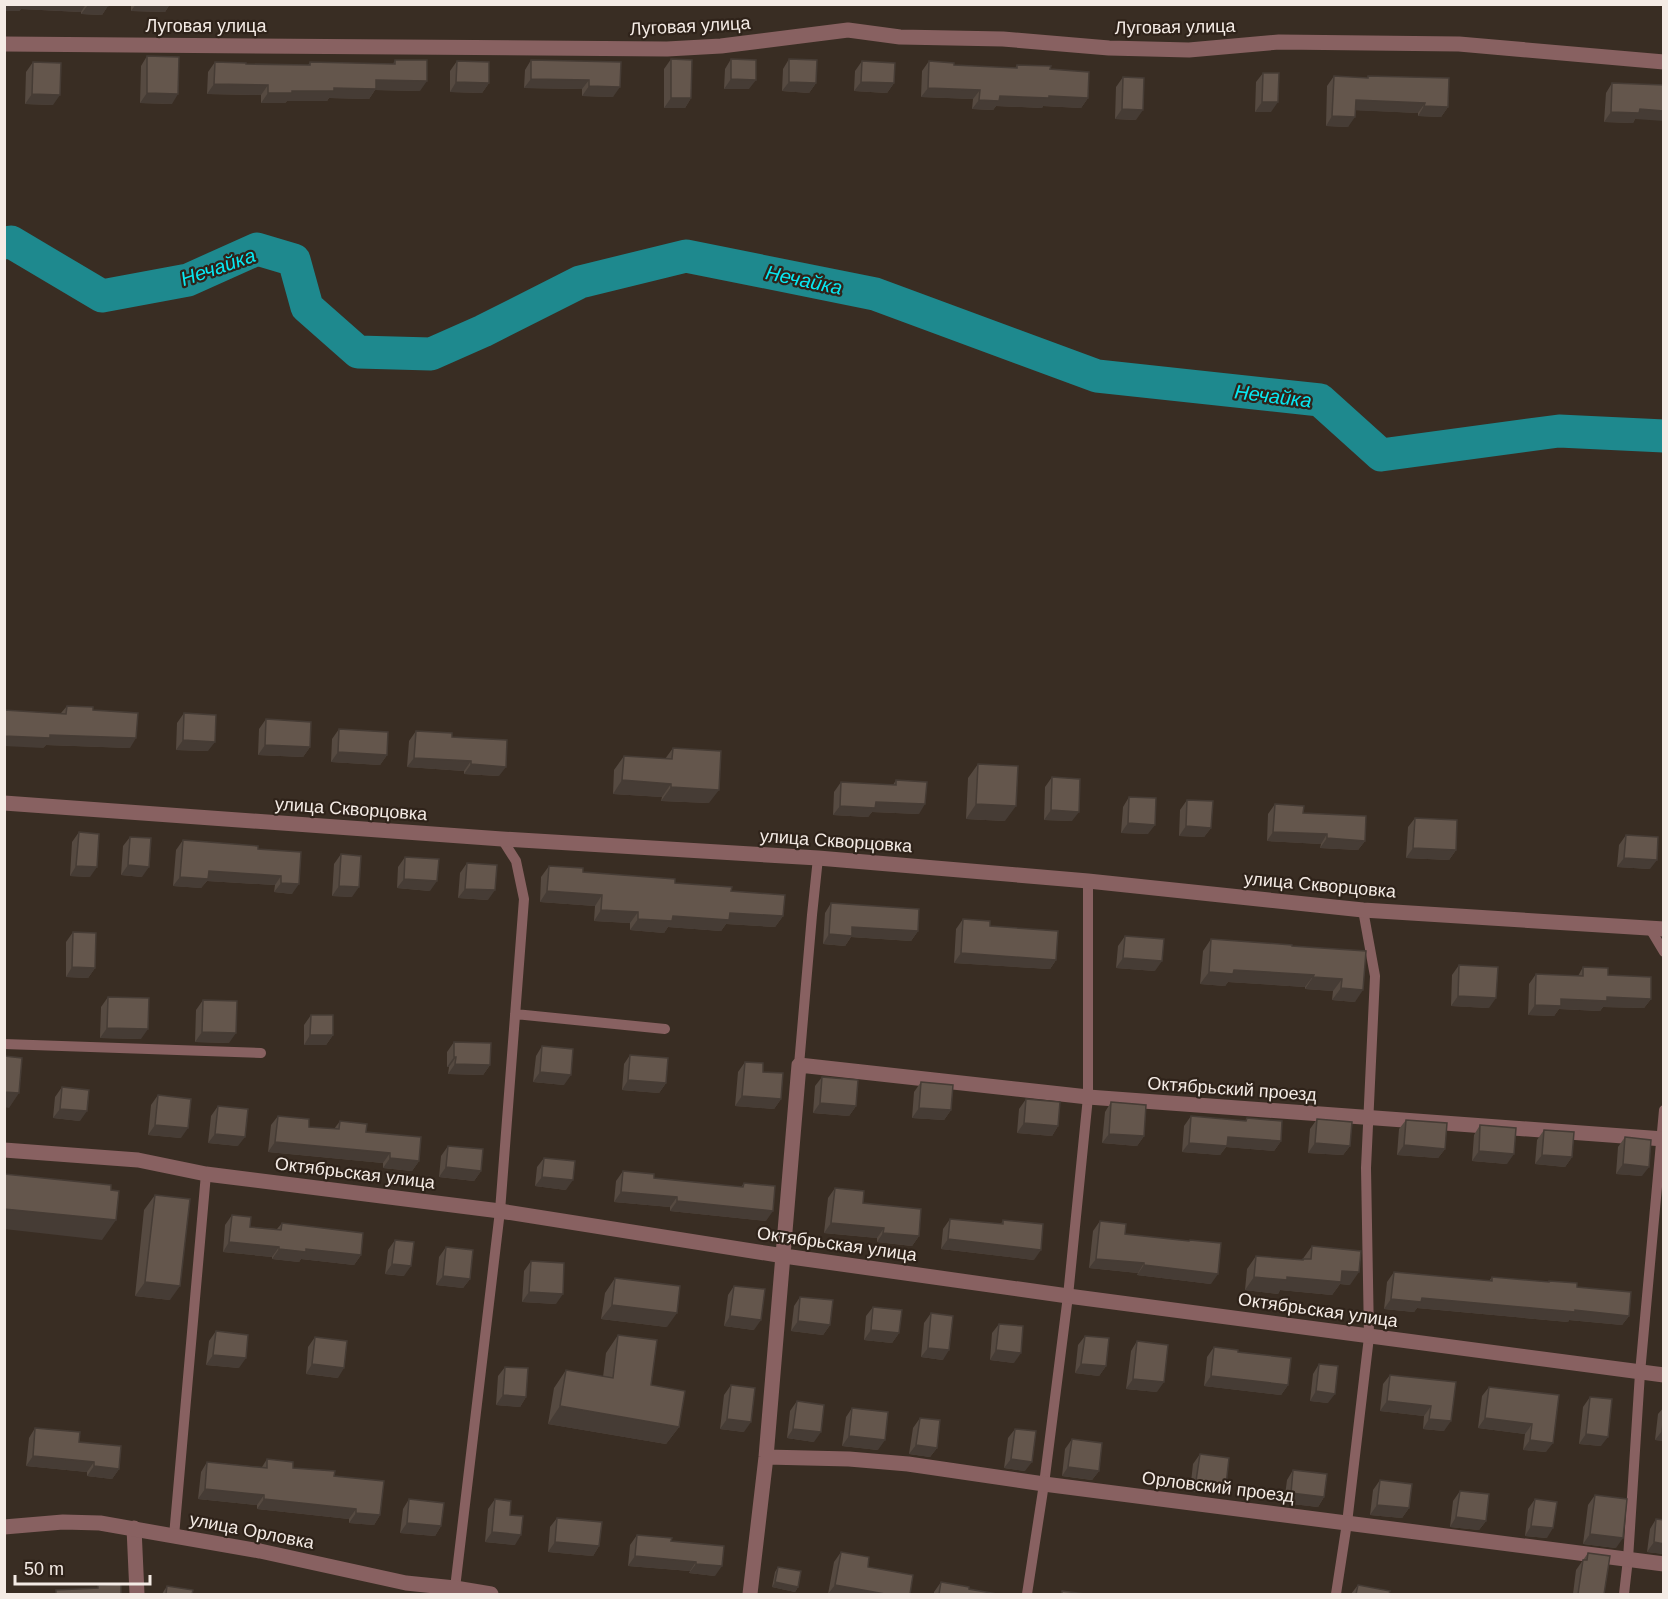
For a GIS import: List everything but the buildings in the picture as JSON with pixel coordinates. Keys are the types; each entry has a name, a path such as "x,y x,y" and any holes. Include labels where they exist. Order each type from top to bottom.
{"street":[{"name":"Луговая улица","path":"4,44 667,49 721,46 848,30 900,37 1003,39 1109,48 1189,50 1280,42 1459,44 1664,62"},
{"name":"улица Скворцовка","path":"4,803 502,839 818,858 1088,881 1363,910 1656,928"},
{"name":"Октябрьский проезд","path":"800,1065 1088,1097 1662,1139"},
{"path":"750,1594 766,1457 800,1065"},
{"name":"Октябрьская улица","path":"4,1150 138,1160 206,1174 500,1211 784,1256 1664,1376"},
{"name":"Орловский проезд","path":"766,1457 849,1459 908,1464 1044,1484 1664,1564"},
{"name":"улица Орловка","path":"4,1527 63,1522 100,1523 260,1551 406,1589 455,1588 491,1594"},
{"path":"134,1528 137,1594"}],"lane":[{"path":"455,1588 500,1211 524,899 516,861 502,839"},
{"path":"800,1065 818,858"},
{"path":"1027,1594 1044,1484 1068,1296 1088,1097 1088,881"},
{"path":"1336,1594 1347,1523 1369,1337 1366,1168 1375,976 1363,910"},
{"path":"1656,928 1664,952"},
{"path":"515,1014 665,1029"},
{"path":"4,1044 261,1053"},
{"path":"1624,1594 1640,1373 1664,1110"},
{"path":"174,1536 206,1174"}],"waterway":[{"name":"Нечайка","path":"4,243 11,242 102,296 188,280 257,249 294,260 307,307 358,352 431,354 483,331 580,282 686,256 875,294 1097,376 1320,400 1381,455 1559,431 1664,436"}]}
